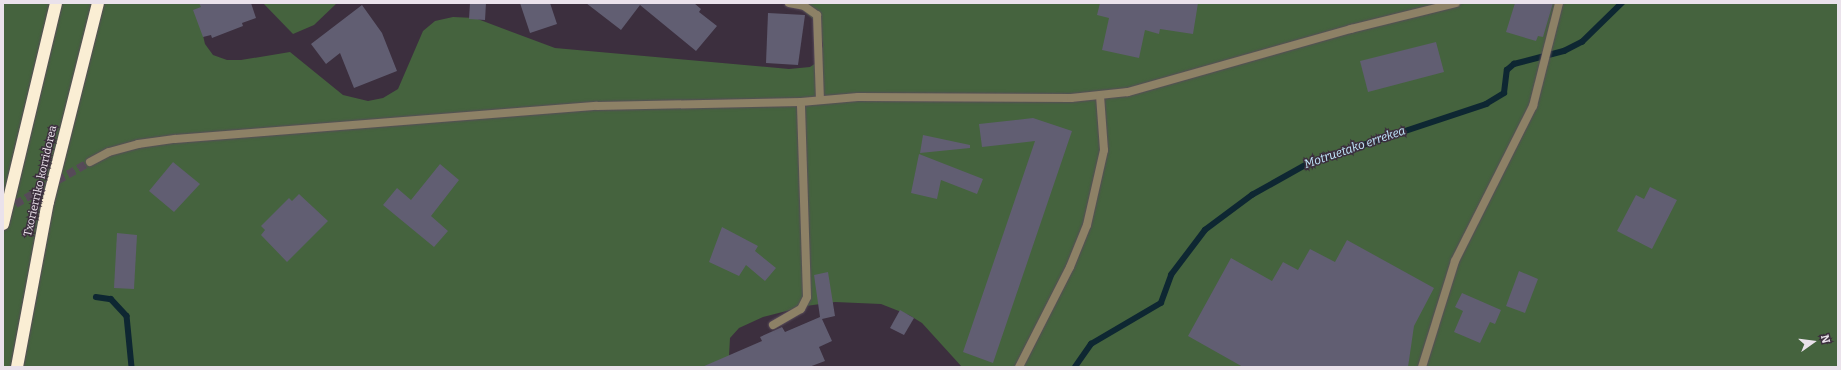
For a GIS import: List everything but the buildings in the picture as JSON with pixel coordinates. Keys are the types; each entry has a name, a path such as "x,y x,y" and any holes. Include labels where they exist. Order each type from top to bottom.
{"highway":[{"path":"3,224 56,3"},
{"name":"Txorierriko korridorea","path":"17,367 48,202 98,3"}],"street":[{"path":"789,3 804,6 816,15 820,100"},
{"path":"90,162 108,152 138,144 175,138 597,106 801,102 858,97 1072,98 1128,92 1351,29 1456,3"},
{"path":"1422,367 1455,261 1532,106 1550,49 1559,3"},
{"path":"1019,367 1070,267 1087,225 1104,150 1100,95"},
{"path":"773,325 802,309 807,297 801,102"}],"green space":[{"path":"3,3 209,3 201,27 205,44 213,55 227,60 241,60 290,52 343,95 368,101 383,98 398,89 423,31 435,21 453,17 475,18 555,48 789,69 810,67 816,63 823,46 821,34 813,19 794,3 1838,3 1838,367 962,367 922,323 909,315 881,304 835,302 806,306 763,317 739,328 730,338 729,356 733,367 3,367"},
{"path":"263,3 337,3 314,25 293,34"}],"waterway":[{"name":"Motruetako errekea","path":"1075,367 1091,344 1161,303 1171,275 1205,230 1252,195 1309,163 1486,104 1504,93 1507,70 1514,64 1564,51 1582,42 1622,3"},
{"name":"Motruetako errekea","path":"96,297 111,299 127,316 132,367"}],"tunnel":[{"path":"5,210 90,162"}]}
